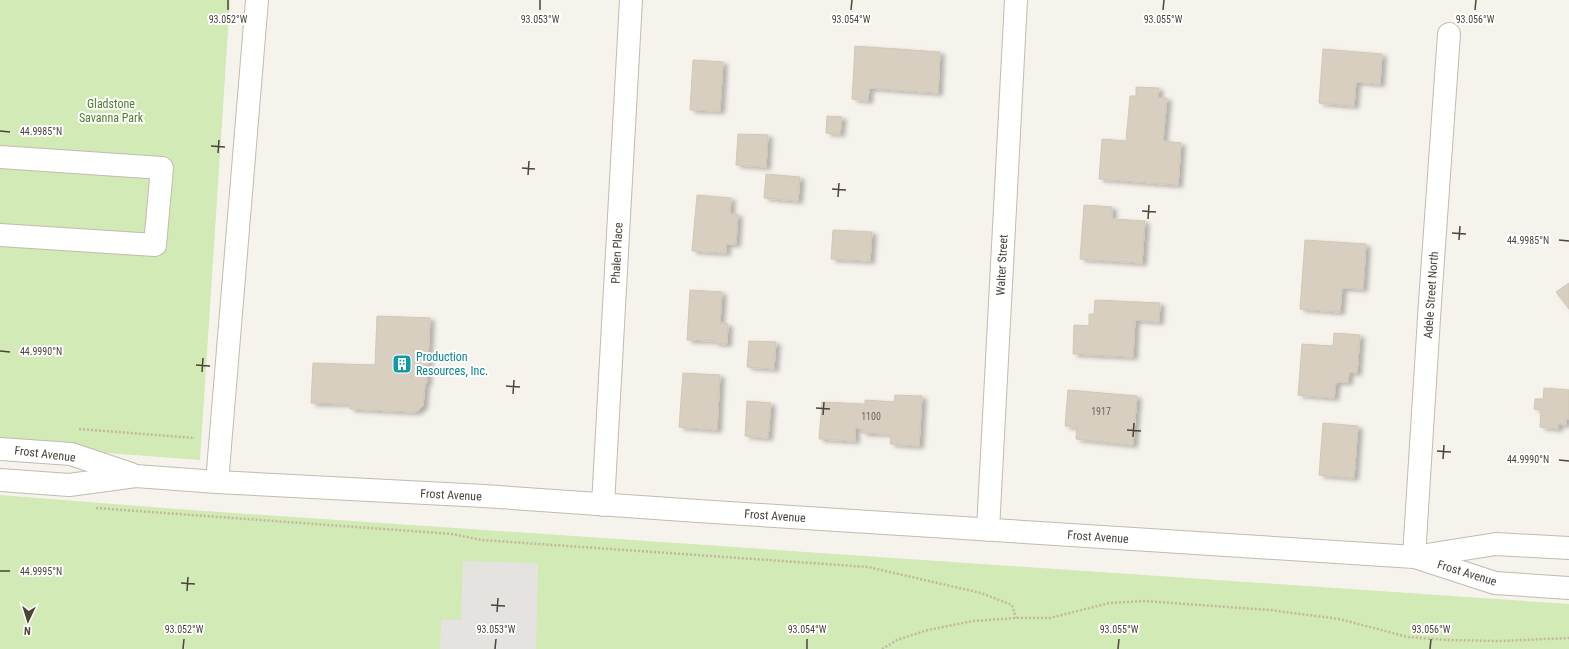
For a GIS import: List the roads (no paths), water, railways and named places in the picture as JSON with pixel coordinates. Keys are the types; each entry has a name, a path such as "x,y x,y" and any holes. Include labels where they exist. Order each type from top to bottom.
{"street":[{"path":"217,482 257,0"},
{"name":"Phalen Place","path":"603,505 630,0"},
{"name":"Walter Street","path":"988,530 1016,0"},
{"name":"Adele Street North","path":"1414,557 1449,34"},
{"path":"0,157 162,168 155,245 0,235"},
{"name":"Frost Avenue","path":"0,449 71,454 136,476"},
{"name":"Frost Avenue","path":"0,480 69,485 136,476 217,482 476,496 1414,557 1496,544 1569,548"},
{"name":"Frost Avenue","path":"1414,557 1495,583 1569,588"}],"place":[{"name":"Production Resources, Inc.","path":"402,364"}],"park label":[{"name":"Gladstone Savanna Park","path":"111,111"}]}
